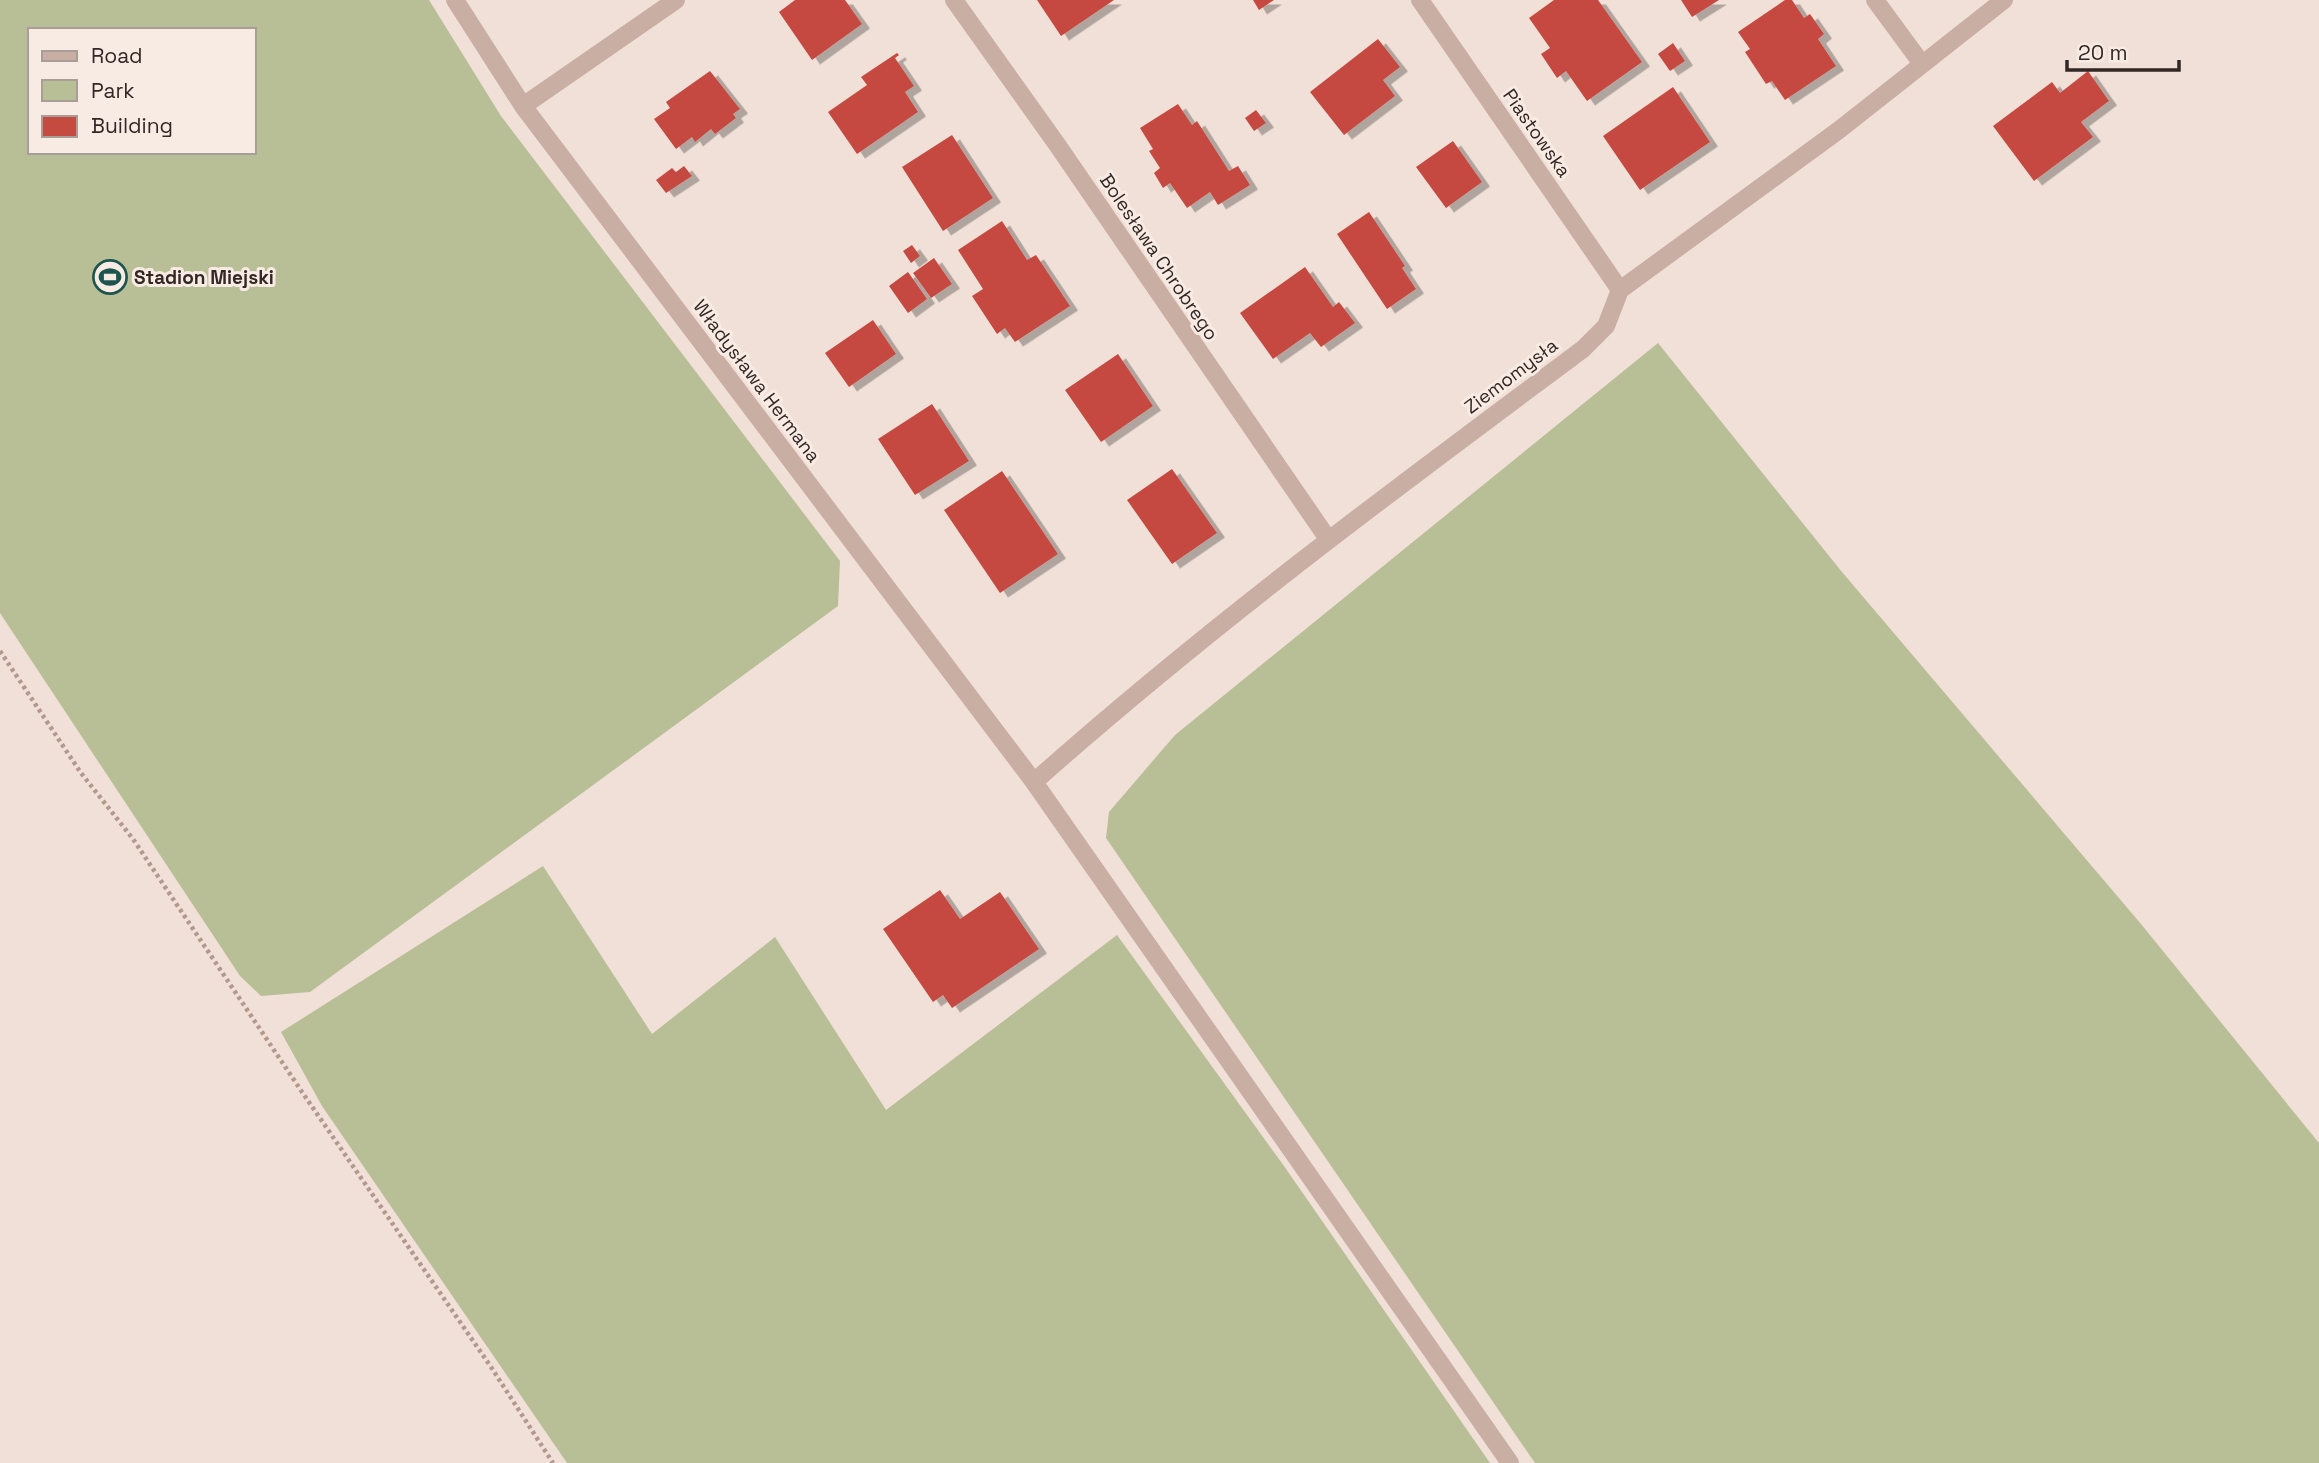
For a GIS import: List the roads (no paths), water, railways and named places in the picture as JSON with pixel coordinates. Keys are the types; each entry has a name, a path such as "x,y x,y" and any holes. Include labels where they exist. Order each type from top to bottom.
{"street":[{"name":"Władysława Hermana","path":"455,0 523,106 1034,782 1510,1463"},
{"path":"523,106 676,0"},
{"name":"Bolesława Chrobrego","path":"954,0 1056,143 1328,539"},
{"name":"Piastowska","path":"1420,0 1620,290"},
{"path":"1875,0 1922,64"},
{"path":"1620,290 1839,130 2004,0"},
{"name":"Ziemomysła","path":"1034,782 1092,731 1328,539 1583,349 1606,326 1620,290"}],"place":[{"name":"Stadion Miejski","path":"110,277"}]}
